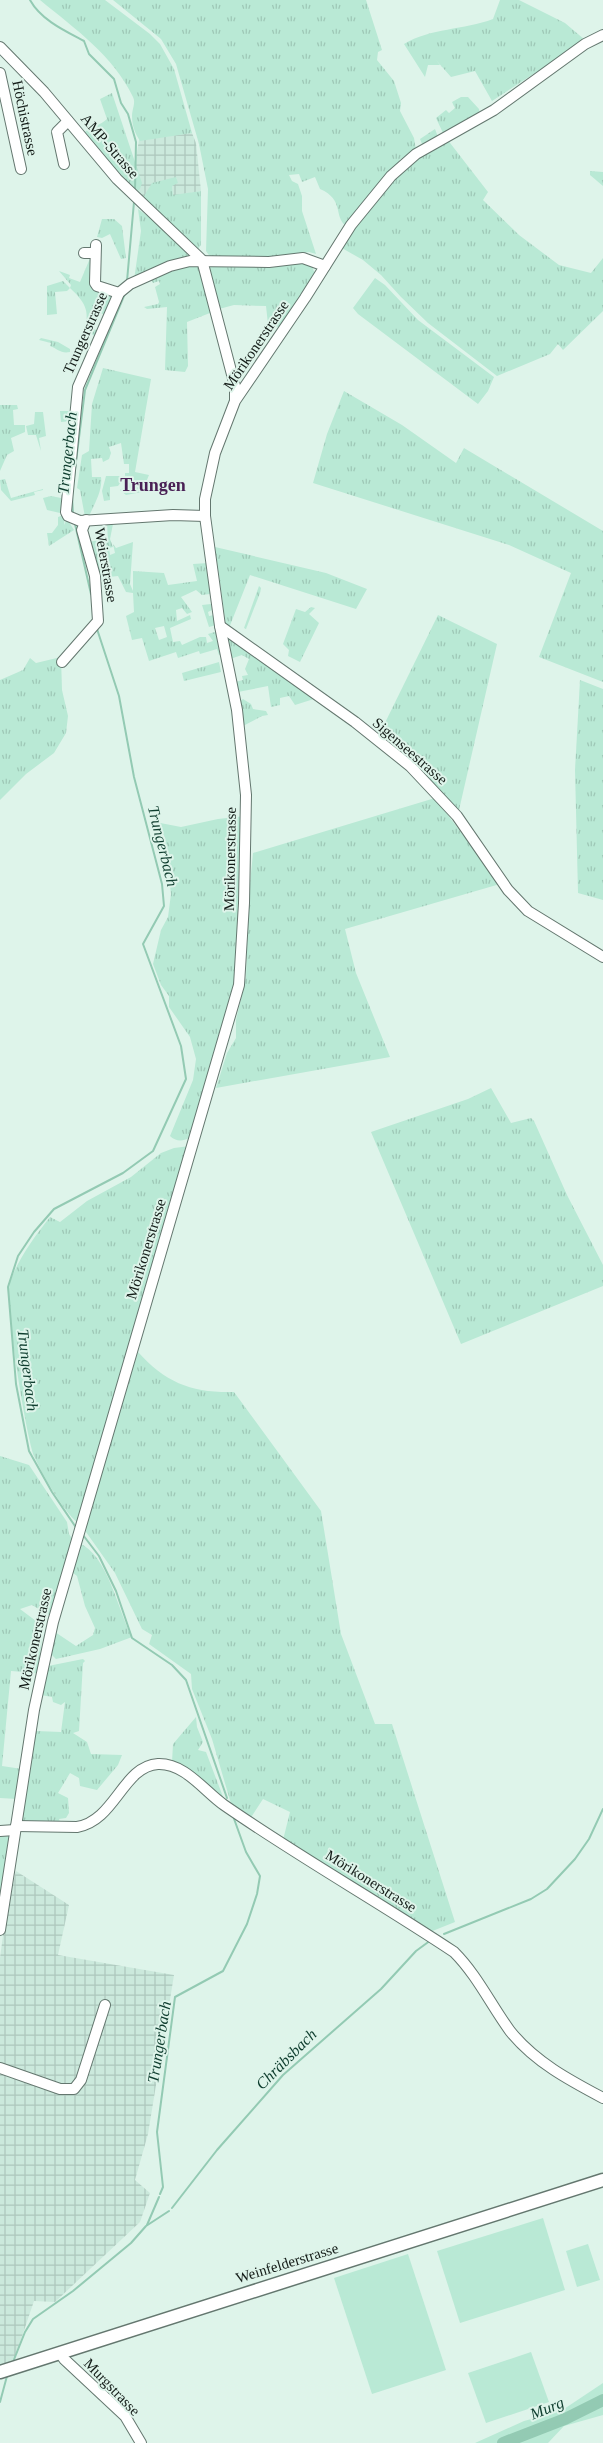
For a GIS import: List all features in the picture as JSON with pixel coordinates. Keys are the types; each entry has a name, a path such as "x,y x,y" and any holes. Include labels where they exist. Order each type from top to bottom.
{"main road":[{"name":"Weinfelderstrasse","path":"583,2185 603,2174"},
{"name":"Weinfelderstrasse","path":"7,2370 603,2180"}],"street":[{"name":"Mörikonerstrasse","path":"16,1828 34,1710 53,1622 239,985 244,903 246,795 237,710 220,626 205,516 206,499 215,453 235,401 325,266 350,224 406,162 424,149 511,99 578,49 603,35"},
{"name":"AMP-Strasse","path":"2,54 30,76 116,180 202,260"},
{"name":"Höchistrasse","path":"0,73 21,169"},
{"path":"64,164 57,132 68,121"},
{"path":"92,250 95,284 124,288 170,266 202,260 211,263 269,262 303,258 325,266"},
{"path":"202,260 235,386 235,401"},
{"name":"Trungerstrasse","path":"124,288 78,387 65,503 68,516 83,521 173,515 205,516"},
{"name":"Weierstrasse","path":"62,662 77,642 92,631 98,621 94,576 82,530 83,521"},
{"name":"Sigenseestrasse","path":"220,626 354,722 410,766 457,816 508,890 528,912 603,957"},
{"name":"Mörikonerstrasse","path":"0,1831 16,1828 77,1827 86,1824 98,1818 126,1785 144,1768 159,1764 174,1767 188,1774 219,1801 255,1826 454,1952 469,1969 511,2031 529,2052 548,2067 603,2098"},
{"path":"0,1930 16,1828"},
{"path":"0,2068 60,2089 74,2089 79,2084 105,2005"},
{"name":"Murgstrasse","path":"60,2353 124,2416 142,2443"}],"shaded area":[{"path":"192,133 196,143 201,191 173,196 172,186 177,178 144,202 134,194 135,164 139,140"},
{"path":"16,1871 69,1905 58,1955 174,1975 148,2134 135,2180 150,2193 140,2222 55,2302 34,2301 15,2357 11,2362 0,2365 0,1958 5,1920"}],"green space":[{"path":"40,0 105,0 150,34 160,44 174,69 192,133 140,141 135,132 132,116 134,99 125,82 104,55 80,32"},
{"path":"113,0 366,0 382,50 378,52 377,60 394,81 401,103 400,111 414,138 416,150 399,160 402,162 346,226 340,218 333,198 320,189 315,177 302,182 299,174 289,175 292,181 298,184 302,196 302,211 316,254 309,252 264,259 211,258 206,251 208,189 199,144 176,64 161,39"},
{"path":"500,0 519,0 565,23 585,40 541,74 538,71 492,101 475,71 451,77 436,60 440,65 428,65 425,77 404,44 425,35 493,19"},
{"path":"112,93 142,183 140,189 134,194 83,134 107,119 100,99"},
{"path":"461,97 468,97 479,109 480,115 443,133 436,118 446,110 449,113 455,108 452,102"},
{"path":"435,129 438,137 424,145 422,144 420,139"},
{"path":"447,139 488,192 483,200 519,235 559,265 591,273 603,258 603,311 563,350 558,344 550,354 497,376 428,323 381,275 363,260 340,247 381,192 419,155"},
{"path":"590,171 603,172 603,186 590,175"},
{"path":"176,177 178,183 172,186 173,195 201,191 201,245 198,249 144,202 144,196 152,183"},
{"path":"138,209 153,220 189,255 188,258 134,280 141,231"},
{"path":"102,219 114,219 122,226 126,258 121,259 110,234 102,238 97,237"},
{"path":"91,256 91,280 112,292 111,297 114,298 105,315 95,311 88,326 98,331 95,336 84,330 87,317 85,307 70,288 71,285 59,271 70,275 69,278 80,282"},
{"path":"310,261 315,274 282,328 268,324 266,306 234,305 219,309 210,282 210,267"},
{"path":"197,264 204,269 215,311 187,322 188,366 185,372 165,370 167,307 147,309 144,307 158,304 159,302 155,287 160,284 159,281 153,283 151,280 171,270"},
{"path":"375,278 385,285 418,320 494,377 488,391 478,404 358,314 353,308"},
{"path":"63,281 70,288 67,291 55,292 57,314 47,315 47,286"},
{"path":"41,338 58,342 70,349 70,352 60,351 50,346 51,343 39,340"},
{"path":"103,368 151,379 135,472 149,475 142,492 126,495 120,490 126,486 126,481 121,482 118,486 110,487 110,500 104,501 102,491 106,476 125,476 125,473 129,473 129,464 124,464 121,443 109,447 111,453 109,459 103,462 102,458 91,459 92,477 101,477 101,482 96,502 89,516 85,517 80,490 77,488 82,455 89,451 92,404"},
{"path":"344,391 402,425 456,463 464,448 603,531 603,682 539,657 571,573 509,545 313,483 327,434"},
{"path":"0,405 17,405 18,409 13,410 14,425 25,425 25,432 11,438 14,451 7,455 0,471"},
{"path":"60,411 70,411 72,413 71,421 61,422"},
{"path":"35,412 43,412 46,436 39,438 41,451 36,435 28,435 26,426 34,424"},
{"path":"5,479 11,498 43,489 43,490 34,492 35,495 11,501 1,490 0,480"},
{"path":"51,496 61,498 63,511 60,513 47,510 43,498"},
{"path":"58,517 65,517 64,525 67,519 74,530 49,546 47,533 52,533 58,525"},
{"path":"107,522 113,524 110,539 113,547 109,548 110,555 115,553 113,544 116,548 133,542 130,584 133,591 133,571 164,573 168,585 197,581 193,564 208,563 210,594 202,595 196,590 181,597 192,612 187,614 182,608 176,610 177,621 190,615 191,619 170,628 173,642 180,641 182,645 200,637 206,637 207,643 213,641 208,634 218,631 223,654 219,655 217,649 200,654 199,651 178,658 176,652 149,661 142,638 132,640 126,616 134,612 133,593 126,592 118,576 100,578 88,542 106,539 108,543","holes":["164,626 167,637 159,640 155,628"]},
{"path":"215,547 326,573 367,589 356,609 250,575 227,633"},
{"path":"259,586 261,588 260,593 246,629 244,628"},
{"path":"211,604 212,610 208,612 209,616 214,615 216,625 209,627 202,605"},
{"path":"311,607 315,608 309,614 319,623 300,662 288,656 289,650 283,644 296,609 305,612"},
{"path":"438,615 497,644 459,810 455,810 379,735"},
{"path":"225,635 317,698 295,705 289,696 280,698 280,705 271,707 268,686 238,692 235,682 243,680 242,676 248,675 245,669 249,659 242,655 230,659"},
{"path":"61,657 62,690 68,716 66,733 54,753 26,774 0,800 0,680 23,670 30,658 36,663"},
{"path":"219,662 221,672 184,681 182,673"},
{"path":"580,680 603,689 603,900 578,893 575,770"},
{"path":"243,699 251,704 253,709 266,711 268,715 262,716 243,726 239,702"},
{"path":"435,798 500,884 345,929 356,973 390,1057 216,1088 227,1053 236,1038 236,1020 246,977 249,894 253,853"},
{"path":"245,816 237,983 189,1138 176,1140 170,1136 193,1080 196,1059 190,1037 169,1007 169,996 161,985 153,964 161,930 168,917 171,894 164,835 158,832 150,821 181,827 218,819"},
{"path":"491,1088 511,1123 531,1118 534,1121 567,1195 603,1265 603,1286 461,1344 371,1132 468,1099"},
{"path":"190,1146 78,1523 47,1482 34,1456 30,1443 13,1340 10,1314 10,1282 22,1256 50,1217 60,1222 87,1201 131,1177 161,1153 174,1148"},
{"path":"138,1352 148,1363 170,1379 181,1384 205,1391 234,1392 321,1511 341,1634 375,1724 392,1724 455,1922 430,1932 283,1840 290,1812 263,1799 250,1819 232,1807 212,1739 192,1689 191,1674 149,1644 152,1635 142,1629 115,1573 86,1532 89,1507"},
{"path":"0,1456 29,1465 67,1522 69,1534 73,1540 49,1615 32,1605 20,1609 44,1627 37,1673 11,1671 2,1766 22,1769 17,1799 0,1798"},
{"path":"79,1543 89,1549 105,1571 132,1637 100,1649 56,1659 50,1653 55,1632 76,1646 93,1635 95,1628 85,1606 77,1576 72,1572"},
{"path":"83,1659 85,1661 83,1663 79,1731 73,1733 87,1742 91,1754 122,1755 118,1765 97,1790 80,1786 79,1778 70,1773 58,1793 68,1798 69,1813 66,1818 59,1819 61,1824 22,1821 36,1731 61,1732 65,1702 61,1705 53,1702 52,1697 41,1695 48,1666"},
{"path":"196,1717 197,1727 203,1742 198,1750 206,1752 225,1802 172,1762 173,1744"},
{"path":"0,1833 8,1834 10,1838 2,1894 0,1893"},
{"path":"543,2218 565,2290 460,2323 437,2251"},
{"path":"588,2244 600,2280 577,2287 566,2251"},
{"path":"408,2254 446,2370 372,2394 334,2278"},
{"path":"531,2352 549,2402 486,2423 468,2373"},
{"path":"603,2383 603,2415 564,2426 548,2443 475,2443 524,2421 561,2411"}],"waterway":[{"name":"Trungerbach","path":"30,0 47,19 84,41 89,54 114,79 121,103 128,114 136,142 135,190"},
{"name":"Trungerbach","path":"127,281 134,202"},
{"name":"Trungerbach","path":"74,477 85,390 126,291"},
{"name":"Trungerbach","path":"72,496 73,514"},
{"name":"Trungerbach","path":"75,524 91,594"},
{"name":"Trungerbach","path":"77,1529 52,1492 29,1451 16,1384 8,1287 18,1256 34,1232 54,1209 123,1173 153,1151 186,1079 181,1046 143,944 164,906 162,884 134,777 119,696 97,629"},
{"name":"Trungerbach","path":"83,1535 99,1556 116,1591 132,1638 172,1665 186,1680 227,1798"},
{"name":"Chräbsbach","path":"444,1934 531,1899 547,1889 575,1859 589,1839 603,1809"},
{"name":"Trungerbach","path":"160,2194 163,2187 157,2132 175,1997 223,1971 247,1924 257,1894 260,1876 246,1852 233,1816"},
{"name":"Chräbsbach","path":"172,2208 217,2150 283,2075 381,1989 416,1951 431,1940"},
{"name":"Trungerbach","path":"147,2225 159,2197"},
{"name":"Chräbsbach","path":"13,2362 25,2332 33,2319 73,2291 131,2243 146,2226 169,2211"},
{"name":"Chräbsbach","path":"0,2402 7,2376"},
{"name":"Murg","path":"503,2443 565,2419 603,2400"}],"district":[{"name":"Trungen","path":"153,485"}]}
